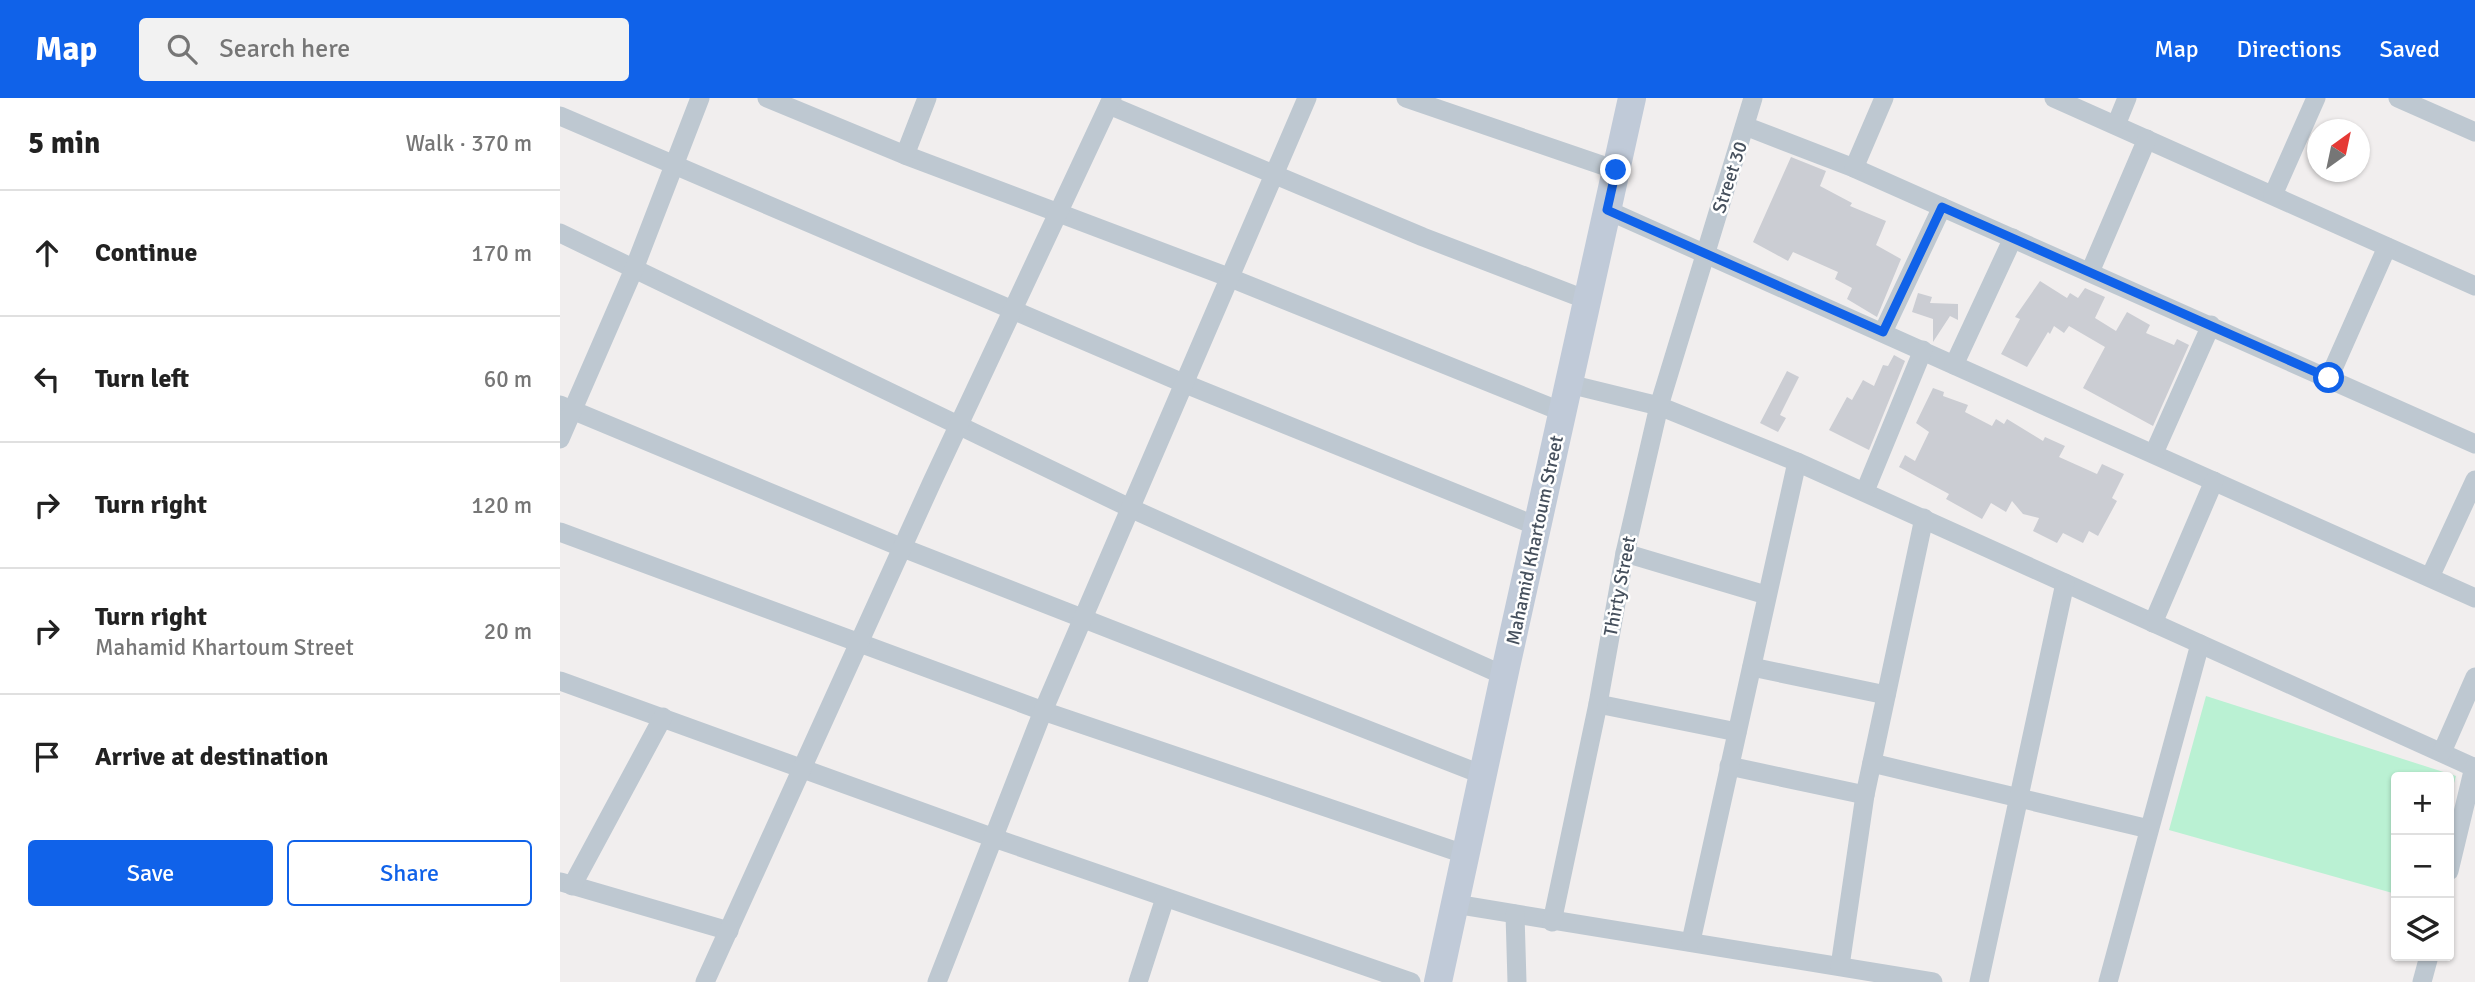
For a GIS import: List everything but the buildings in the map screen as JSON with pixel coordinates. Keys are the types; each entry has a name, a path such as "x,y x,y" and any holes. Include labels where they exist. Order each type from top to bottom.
{"street":[{"path":"560,439 566,407 634,269 700,98"},
{"path":"767,98 789,102 905,155 1228,277 1560,411"},
{"path":"905,155 927,98"},
{"path":"937,982 1044,711 1307,98"},
{"path":"1406,98 1462,120 1616,170"},
{"name":"Mahamid Khartoum Street","path":"1438,982 1464,854 1539,527 1560,411 1569,384 1632,98"},
{"name":"Street 30","path":"1703,255 1753,98"},
{"path":"1854,167 1884,98"},
{"path":"2054,98 2475,286"},
{"path":"2116,125 2127,98"},
{"path":"2273,195 2316,98"},
{"path":"2398,98 2475,132"},
{"path":"705,982 959,425 1110,102 1423,237 1587,300"},
{"path":"560,116 1183,383 1539,527"},
{"path":"1745,126 1854,167 2475,444"},
{"path":"2090,272 2147,139"},
{"path":"1883,332 1942,207"},
{"path":"1607,210 2475,598"},
{"path":"560,233 1130,508 1505,676"},
{"path":"1954,365 2013,238"},
{"path":"2329,378 2387,247"},
{"name":"Thirty Street","path":"1552,922 1598,704 1625,554 1659,406 1703,255"},
{"path":"2154,453 2211,325"},
{"path":"1865,491 1923,350"},
{"path":"1569,384 1659,406 1797,462 2474,767 2454,850"},
{"path":"566,407 903,548 1483,775"},
{"path":"1691,941 1797,462"},
{"path":"2430,577 2475,480"},
{"path":"2153,623 2214,481"},
{"path":"1833,971 1885,695 1924,518"},
{"path":"560,532 1044,711 1464,854"},
{"path":"1625,554 1766,595"},
{"path":"1979,982 2065,583"},
{"path":"2108,982 2200,644"},
{"path":"1752,667 1885,695"},
{"path":"2442,752 2475,677"},
{"path":"560,681 994,838 1411,982"},
{"path":"1598,704 1737,732"},
{"path":"663,717 566,884 729,931"},
{"path":"1872,763 2149,829"},
{"path":"1729,766 1865,795"},
{"path":"1138,982 1165,898"},
{"path":"1455,904 1552,922 1691,941 1833,971 1933,982"},
{"path":"1515,914 1517,982"},
{"path":"2422,982 2427,961"}],"green space":[{"path":"2206,696 2444,772 2391,772 2391,893 2169,830"}],"route":[{"path":"1616,170 1607,210 1703,255 1883,332 1942,207 2329,378"}]}
